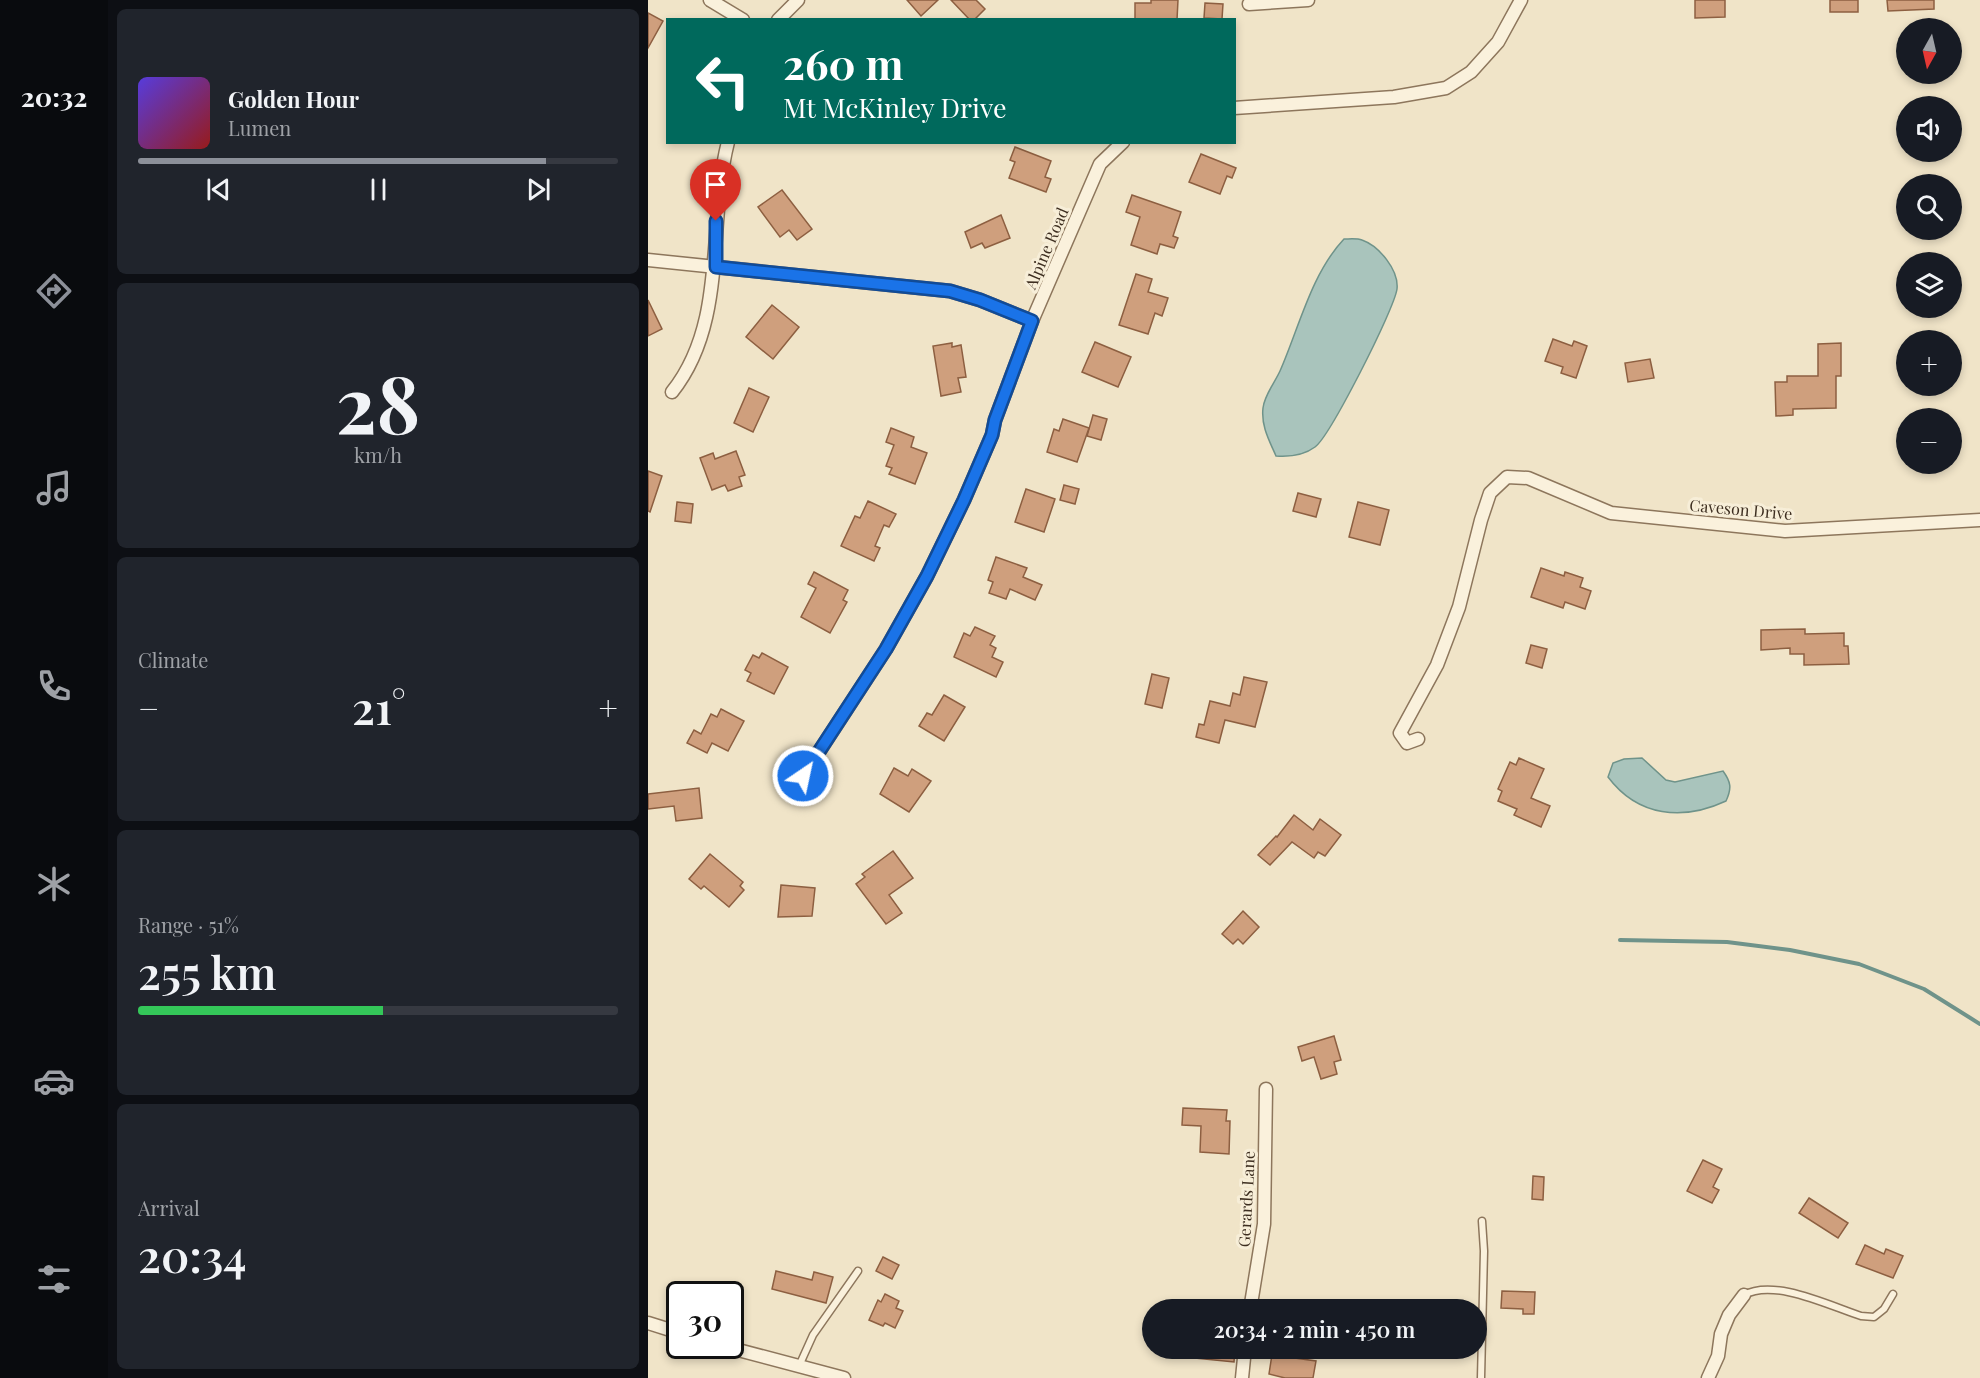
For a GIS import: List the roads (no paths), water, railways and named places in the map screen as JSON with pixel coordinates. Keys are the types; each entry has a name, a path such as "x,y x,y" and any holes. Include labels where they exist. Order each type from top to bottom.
{"street":[{"path":"710,0 740,18"},
{"path":"780,18 798,0"},
{"path":"1249,4 1308,0"},
{"path":"1236,108 1394,98 1446,88 1471,72 1498,42 1521,0"},
{"path":"672,392 691,366 699,343 716,267 716,221 728,144"},
{"name":"Alpine Road","path":"796,787 886,649 950,531 992,435 995,420 1032,321 1100,164 1121,144"},
{"path":"648,260 950,291 980,300 1032,321"},
{"name":"Caveson Drive","path":"1418,739 1407,742 1400,733 1437,665 1459,607 1490,493 1507,477 1528,478 1611,513 1785,531 1980,520"},
{"name":"Gerards Lane","path":"1252,1299 1264,1224 1266,1089"},
{"path":"1708,1378 1718,1356 1721,1334 1730,1315 1744,1295"},
{"path":"648,1323 666,1329"},
{"path":"744,1352 844,1378"},
{"path":"1242,1378 1244,1359"}],"lane":[{"path":"1481,1378 1484,1261 1482,1221"},
{"path":"799,1366 813,1335 858,1271"},
{"path":"1744,1295 1753,1290 1776,1289 1861,1316 1874,1317 1884,1309 1893,1294"}],"water":[{"path":"1344,239 1362,240 1381,253 1395,274 1397,289 1385,321 1360,372 1323,438 1315,447 1301,454 1276,456 1264,427 1264,403 1280,371 1314,285"},
{"path":"1642,758 1666,780 1675,782 1723,771 1730,785 1726,801 1694,811 1678,813 1662,812 1633,800 1608,777 1613,763 1624,759"}],"waterway":[{"path":"1620,940 1727,942 1790,950 1859,964 1924,989 1980,1024"}]}
